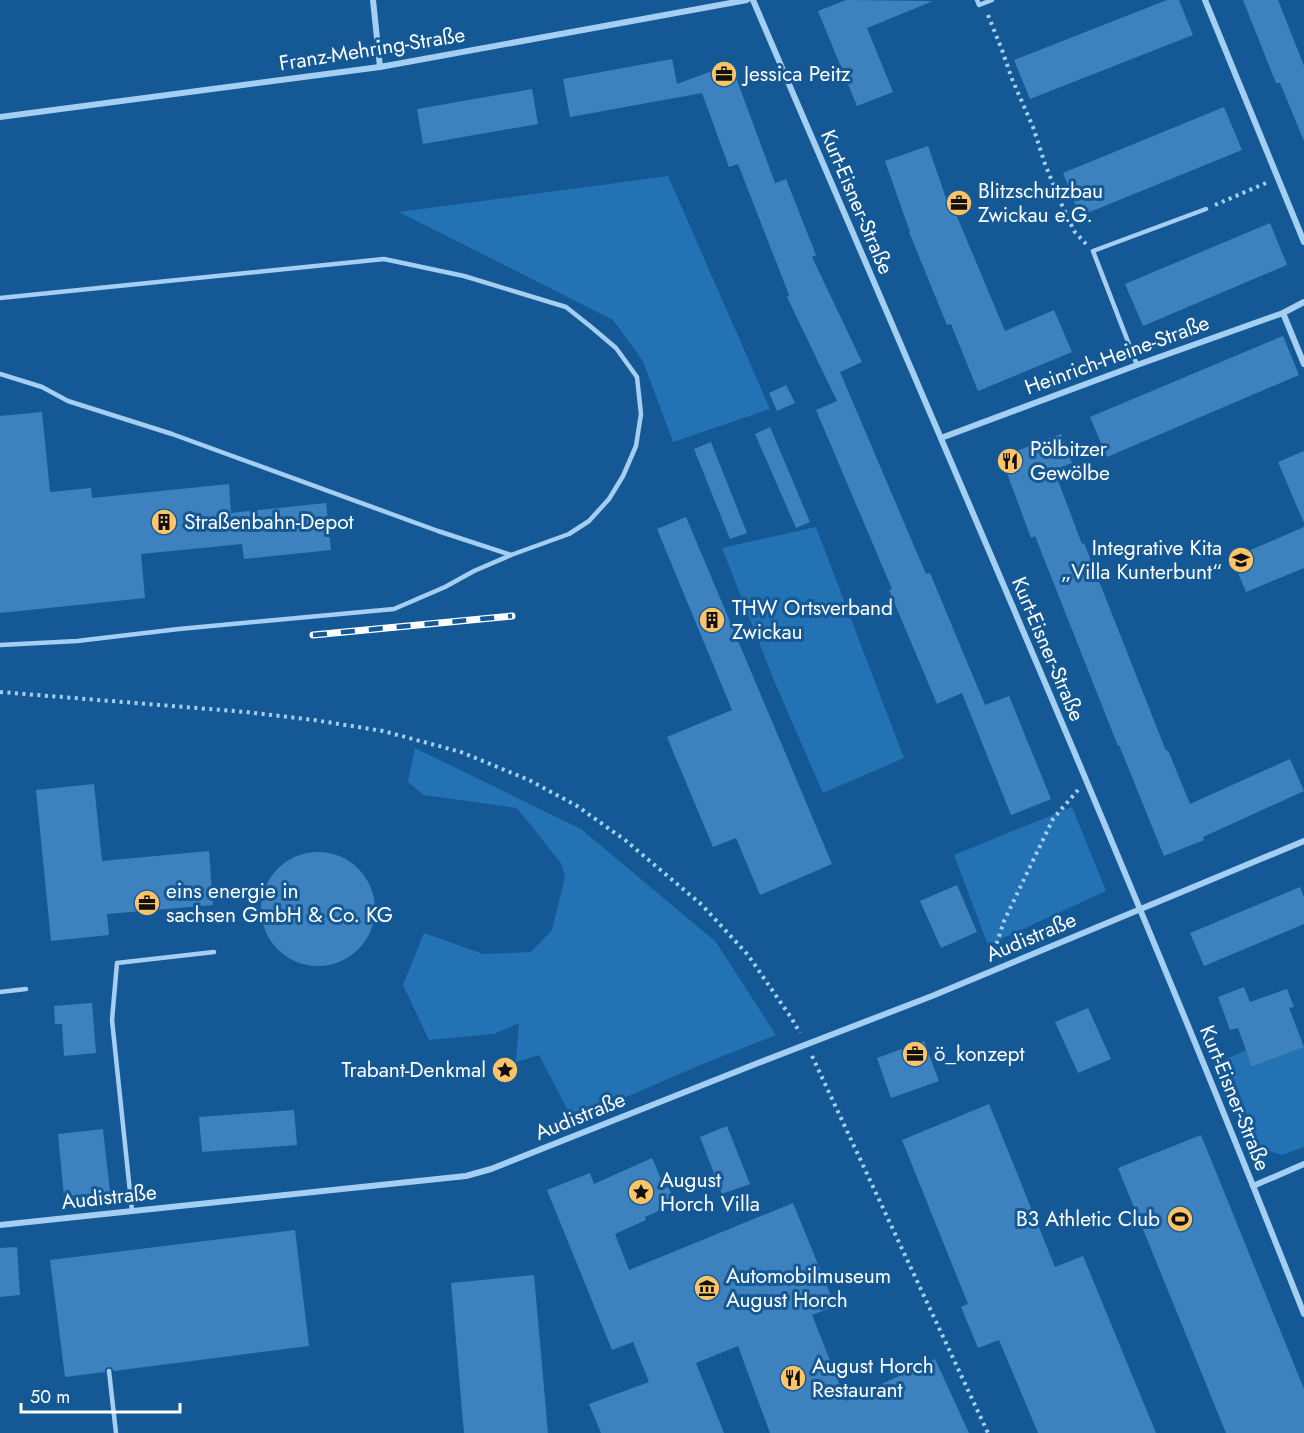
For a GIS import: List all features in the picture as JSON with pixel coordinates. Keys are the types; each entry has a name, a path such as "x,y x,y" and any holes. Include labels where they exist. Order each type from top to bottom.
{"street":[{"path":"373,0 380,68"},
{"name":"Franz-Mehring-Straße","path":"0,117 380,68 747,0"},
{"name":"Kurt-Eisner-Straße","path":"753,0 1086,780 1304,1314"},
{"path":"1205,0 1304,242"},
{"name":"Heinrich-Heine-Straße","path":"941,438 1283,313 1304,302"},
{"path":"1283,313 1304,364"},
{"name":"Audistraße","path":"0,1225 466,1176 502,1165 932,996 1304,841"},
{"path":"1253,1186 1304,1164"}],"lane":[{"path":"978,3 992,0"},
{"path":"1137,365 1093,250 1206,209"},
{"path":"0,298 384,259 464,276 566,308 616,348 637,377 641,414 636,446 623,476 609,499 589,521 568,534 511,555 394,609 77,641 0,645"},
{"path":"0,374 42,387 68,400 153,427 438,531 511,555"},
{"path":"132,1211 112,1020 117,963 214,952"},
{"path":"0,992 26,988"},
{"path":"109,1371 116,1433"}],"path":[{"path":"978,3 988,15 1033,127 1045,165 1074,231 1093,250"},
{"path":"1206,209 1278,178"},
{"path":"0,693 246,712 383,731 461,752 529,780 577,806 624,840 702,905 748,955 792,1019 806,1044 988,1433"},
{"path":"987,973 1004,921 1053,819 1086,780"}],"shaded area":[{"path":"668,176 770,409 673,442 643,361 613,320 399,212"},
{"path":"816,527 904,758 823,793 775,683 722,548"},
{"path":"415,748 581,829 716,942 776,1035 573,1120 539,1055 516,1062 519,1023 494,1034 429,1040 403,985 424,933 483,954 531,952 552,930 565,877 561,863 517,808 424,795 408,782"},
{"path":"1072,807 1106,891 988,945 954,855"},
{"path":"1304,1047 1304,1147 1282,1155 1260,1148 1226,1059 1246,1050 1253,1067"}],"building":[{"path":"846,0 933,1 867,28 893,92 857,106 818,11"},
{"path":"1167,0 1179,0 1193,35 1030,99 1014,60"},
{"path":"1243,0 1278,0 1304,66 1304,141 1280,83 1276,83"},
{"path":"672,59 677,84 731,64 775,183 786,179 816,255 812,257 862,362 840,372 926,574 930,573 985,705 1009,696 1051,799 1011,815 962,693 937,704 889,590 892,589 816,410 837,401 787,297 789,295 738,164 729,167 702,93 570,117 563,79"},
{"path":"532,89 538,124 423,144 417,109"},
{"path":"1224,107 1242,150 1080,216 1063,173"},
{"path":"928,146 947,201 950,200 1005,331 1054,310 1072,352 978,391 951,324 947,325 909,232 885,161"},
{"path":"1270,223 1287,265 1143,326 1125,284"},
{"path":"1283,336 1299,375 1107,457 1090,417"},
{"path":"786,385 795,403 777,411 769,393"},
{"name":"Straßenbahn-Depot","path":"42,412 50,492 91,488 92,498 229,484 231,513 326,503 331,550 244,559 242,544 141,554 145,598 0,613 0,416"},
{"path":"770,427 810,522 796,528 755,434"},
{"path":"1061,434 1072,463 1054,470 1166,751 1168,750 1190,804 1290,759 1304,791 1203,837 1204,840 1164,856 1035,536 1031,538 1001,457"},
{"path":"711,442 747,533 730,539 694,449"},
{"path":"1304,451 1304,523 1278,462"},
{"name":"THW Ortsverband Zwickau","path":"686,517 832,864 760,895 736,838 713,847 667,737 732,710 657,529"},
{"path":"1304,527 1304,568 1246,592 1232,558"},
{"path":"94,784 102,861 209,851 213,905 107,914 109,935 51,941 36,790"},
{"path":"318,852 340,856 359,868 371,887 375,909 371,931 359,950 340,962 318,966 296,962 277,950 265,931 261,909 265,887 277,868 296,856"},
{"path":"957,885 977,932 941,948 920,901"},
{"path":"1300,887 1304,897 1304,924 1204,966 1190,933"},
{"path":"1244,987 1250,1002 1287,989 1294,1007 1289,1008 1304,1047 1252,1067 1238,1028 1230,1030 1218,997"},
{"path":"92,1003 96,1053 64,1056 62,1024 55,1024 54,1006"},
{"path":"1088,1008 1111,1059 1078,1073 1055,1022"},
{"path":"924,1041 939,1081 891,1098 877,1058"},
{"path":"989,1104 1055,1267 1083,1256 1156,1433 1038,1433 999,1340 978,1348 961,1307 968,1304 902,1140"},
{"path":"294,1110 297,1145 202,1152 199,1117"},
{"path":"727,1126 750,1184 722,1194 700,1137"},
{"path":"103,1129 110,1192 64,1197 58,1134"},
{"path":"1201,1135 1304,1389 1304,1433 1226,1433 1118,1168"},
{"path":"652,1158 665,1188 668,1187 676,1203 615,1234 629,1270 793,1203 835,1306 812,1315 846,1401 935,1359 969,1433 770,1433 738,1346 696,1363 724,1433 601,1433 589,1404 649,1382 633,1342 612,1350 547,1190 590,1173 594,1184"},
{"path":"295,1230 309,1346 114,1371 108,1367 105,1372 65,1377 50,1260"},
{"path":"17,1247 20,1295 0,1297 0,1248"},
{"path":"534,1275 548,1433 464,1433 451,1283"}],"railway":[{"path":"313,635 512,616"}],"place":[{"name":"Jessica Peitz","path":"724,74"},
{"name":"Blitzschutzbau Zwickau e.G.","path":"959,203"},
{"name":"Pölbitzer Gewölbe","path":"1010,461"},
{"name":"Straßenbahn-Depot","path":"164,522"},
{"name":"Integrative Kita „Villa Kunterbunt“","path":"1241,560"},
{"name":"THW Ortsverband Zwickau","path":"712,620"},
{"name":"eins energie in sachsen GmbH & Co. KG","path":"147,903"},
{"name":"ö_konzept","path":"915,1054"},
{"name":"Trabant-Denkmal","path":"505,1070"},
{"name":"August Horch Villa","path":"641,1192"},
{"name":"B3 Athletic Club","path":"1180,1219"},
{"name":"Automobilmuseum August Horch","path":"707,1288"},
{"name":"August Horch Restaurant","path":"793,1378"}]}
